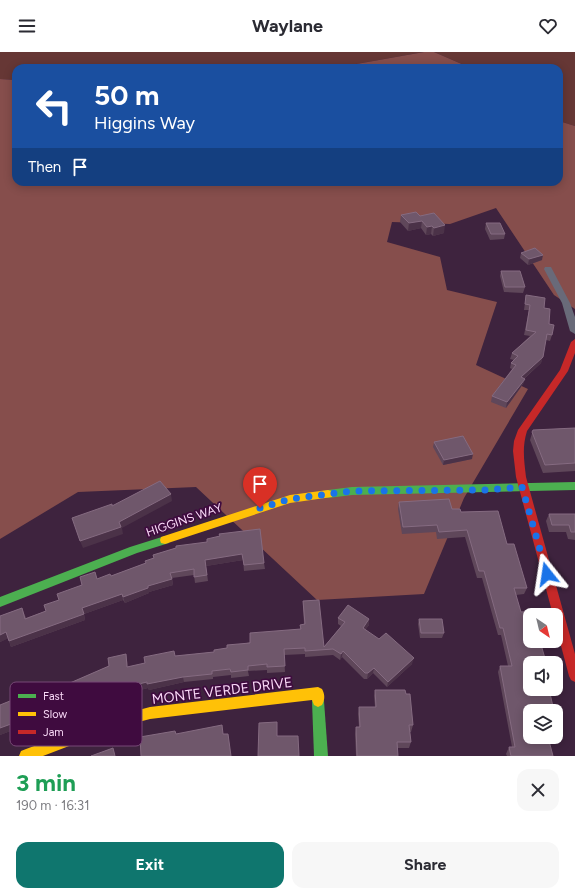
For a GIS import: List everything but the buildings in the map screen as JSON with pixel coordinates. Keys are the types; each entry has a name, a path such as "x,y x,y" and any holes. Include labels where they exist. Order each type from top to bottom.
{"street":[{"path":"548,269 566,303 575,331"},
{"path":"575,342 570,362 530,419 518,441 518,455 522,487 575,676"},
{"name":"HIGGINS WAY","path":"0,602 134,550 290,499 352,491 487,490 522,487 575,486"},
{"name":"MONTE VERDE DRIVE","path":"142,715 318,693 320,756"},
{"name":"MONTE VERDE DRIVE","path":"26,756 52,746"}],"shaded area":[{"path":"0,52 424,52 356,64 12,64 12,80 0,79"},
{"path":"424,52 434,52 462,64 356,64"},
{"path":"434,52 575,52 575,126 563,122 563,64 462,64"},
{"path":"0,79 12,80 12,186 563,186 563,122 575,126 575,309 554,295 496,208 450,224 392,222 387,242 440,257 447,290 497,302 476,365 528,389 464,498 424,594 317,600 196,487 78,492 0,539"}],"traffic: fast":[{"path":"328,494 352,491 575,486"},
{"path":"0,602 134,550 165,540"},
{"path":"318,701 321,756"}],"traffic: slow":[{"path":"165,540 290,499 328,494"},
{"path":"142,715 318,693 318,701"},
{"path":"26,756 52,746"}],"traffic: jam":[{"path":"575,342 564,371 523,430 519,441 518,451 521,477 575,676"}],"route":[{"path":"260,508 290,499 352,491 487,490 522,487 547,574"}]}
